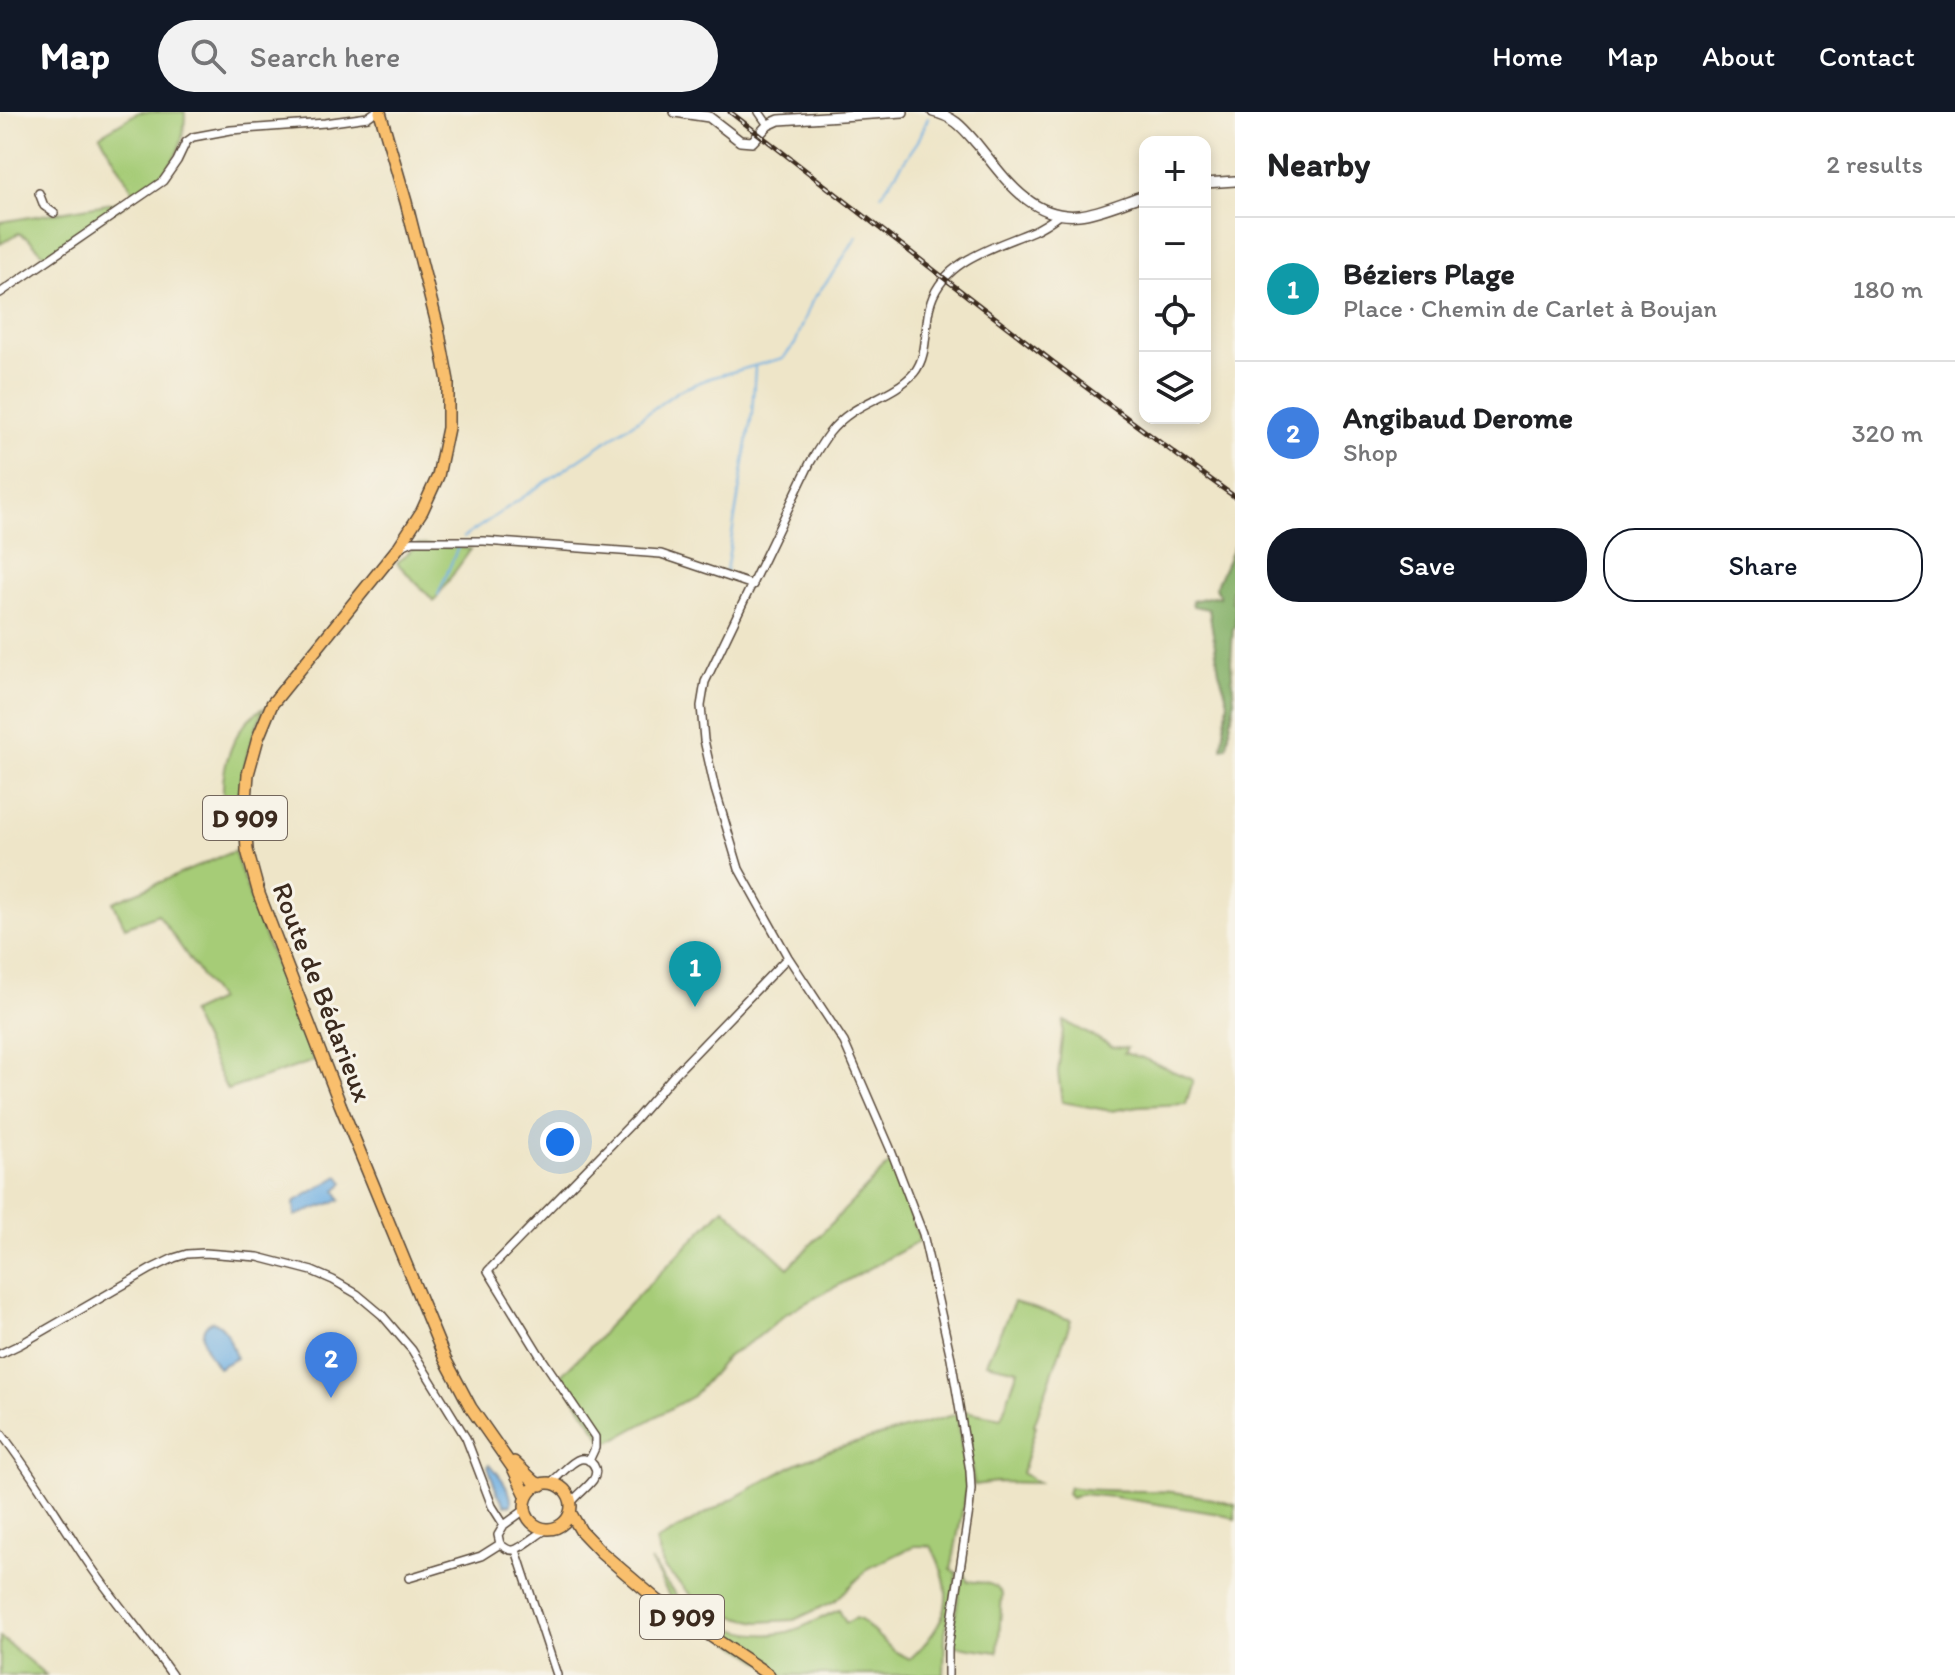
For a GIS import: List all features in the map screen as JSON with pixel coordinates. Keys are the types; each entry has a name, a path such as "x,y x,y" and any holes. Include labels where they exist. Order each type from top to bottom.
{"main road":[{"name":"Route de Bédarieux","path":"381,113 438,328 448,381 448,428 438,476 422,511 398,548 272,704 248,774 245,814 247,850 259,894 340,1104 445,1359 471,1408 513,1468 527,1503"},
{"name":"Route de Bédarieux","path":"499,1447 535,1482 546,1484"},
{"path":"546,1484 561,1487 569,1497 570,1507 564,1522 554,1527 531,1521 527,1503 535,1487 546,1484"},
{"name":"D 909","path":"570,1507 581,1531 601,1552"},
{"name":"D 909","path":"554,1527 569,1529 657,1600 769,1675"}],"street":[{"path":"675,112 709,117 740,141 752,142 768,125 779,120 903,112"},
{"path":"759,112 768,125"},
{"path":"933,112 945,115 961,126 1016,191 1043,210 1059,215 1082,215 1139,197"},
{"path":"0,293 163,181 186,142 193,137 231,130 325,123 381,113"},
{"path":"1211,183 1235,181"},
{"path":"39,193 44,206 54,213"},
{"path":"948,1675 948,1648 970,1500 970,1471 951,1358 923,1234 844,1042 788,957 739,869 715,789 704,740 701,706 705,682 810,463 828,432 853,411 891,392 916,371 924,351 933,296 963,263 992,247 1035,230 1059,215"},
{"path":"398,548 413,541 484,541 661,554 753,585"},
{"path":"589,1461 595,1448 595,1437 488,1271 788,957"},
{"path":"0,1354 159,1265 187,1254 258,1257 312,1271 357,1294 382,1315 412,1350 466,1438 489,1498 504,1525"},
{"path":"0,1432 89,1564 172,1675"},
{"path":"546,1484 575,1461 589,1461 595,1467 595,1477 578,1493 570,1507"},
{"path":"527,1503 504,1525 498,1535 500,1544 509,1550 516,1550 534,1536 554,1527"},
{"path":"409,1578 481,1556 500,1544"},
{"path":"516,1550 557,1675"}],"green space":[{"path":"139,112 185,112 178,151 166,170 136,196 100,135"},
{"path":"131,200 46,257 19,233 0,244 0,222"},
{"path":"418,544 471,549 434,601 397,563"},
{"path":"1235,544 1235,586 1231,591 1235,604 1231,662 1234,702 1227,747 1222,748 1228,701 1219,671 1209,609 1193,606 1192,601 1220,597 1217,583"},
{"path":"264,708 244,770 239,836 224,802 224,776 237,736 253,715"},
{"path":"234,851 314,1061 227,1090 190,1013 218,1000 158,914 125,927 113,902"},
{"path":"1064,1021 1113,1047 1127,1048 1124,1053 1193,1080 1186,1104 1111,1111 1062,1102 1058,1073"},
{"path":"891,1162 920,1241 787,1313 728,1356 693,1396 610,1442 602,1439 560,1376 724,1208 788,1268"},
{"path":"1014,1302 1071,1320 1034,1425 1022,1473 1038,1483 974,1485 964,1411 1001,1418 1018,1370 986,1363"},
{"path":"957,1414 967,1486 951,1570 957,1573 945,1633 944,1675 781,1675 673,1603 650,1560 680,1599 718,1624 749,1633 779,1633 800,1628 839,1610 846,1623 856,1618 861,1620 894,1651 910,1659 934,1632 945,1607 944,1579 931,1546 914,1546 869,1568 835,1601 794,1620 758,1622 729,1615 692,1596 664,1568 656,1541 797,1463 834,1449"},
{"path":"1069,1487 1196,1495 1235,1505 1235,1519 1113,1497 1082,1494 1071,1498 1067,1494"},
{"path":"963,1571 967,1581 991,1585 1002,1594 998,1652 950,1645"},
{"path":"0,1637 46,1675 0,1675"}],"water":[{"path":"339,1176 344,1183 336,1190 341,1200 295,1216 294,1202"},
{"path":"212,1321 225,1331 236,1358 218,1368 203,1337 206,1325"},
{"path":"490,1464 508,1489 511,1505 505,1505 497,1492 488,1466"}],"waterway":[{"path":"881,195 918,141 928,118"},
{"path":"464,537 678,391 710,378 783,358 795,344 812,301 857,236"},
{"path":"726,571 752,413 755,368"},
{"path":"438,595 458,547"}],"railway":[{"path":"730,112 1044,355 1235,497"}],"place":[{"name":"Béziers Plage","path":"695,1007"},
{"name":"Angibaud Derome","path":"331,1398"}]}
